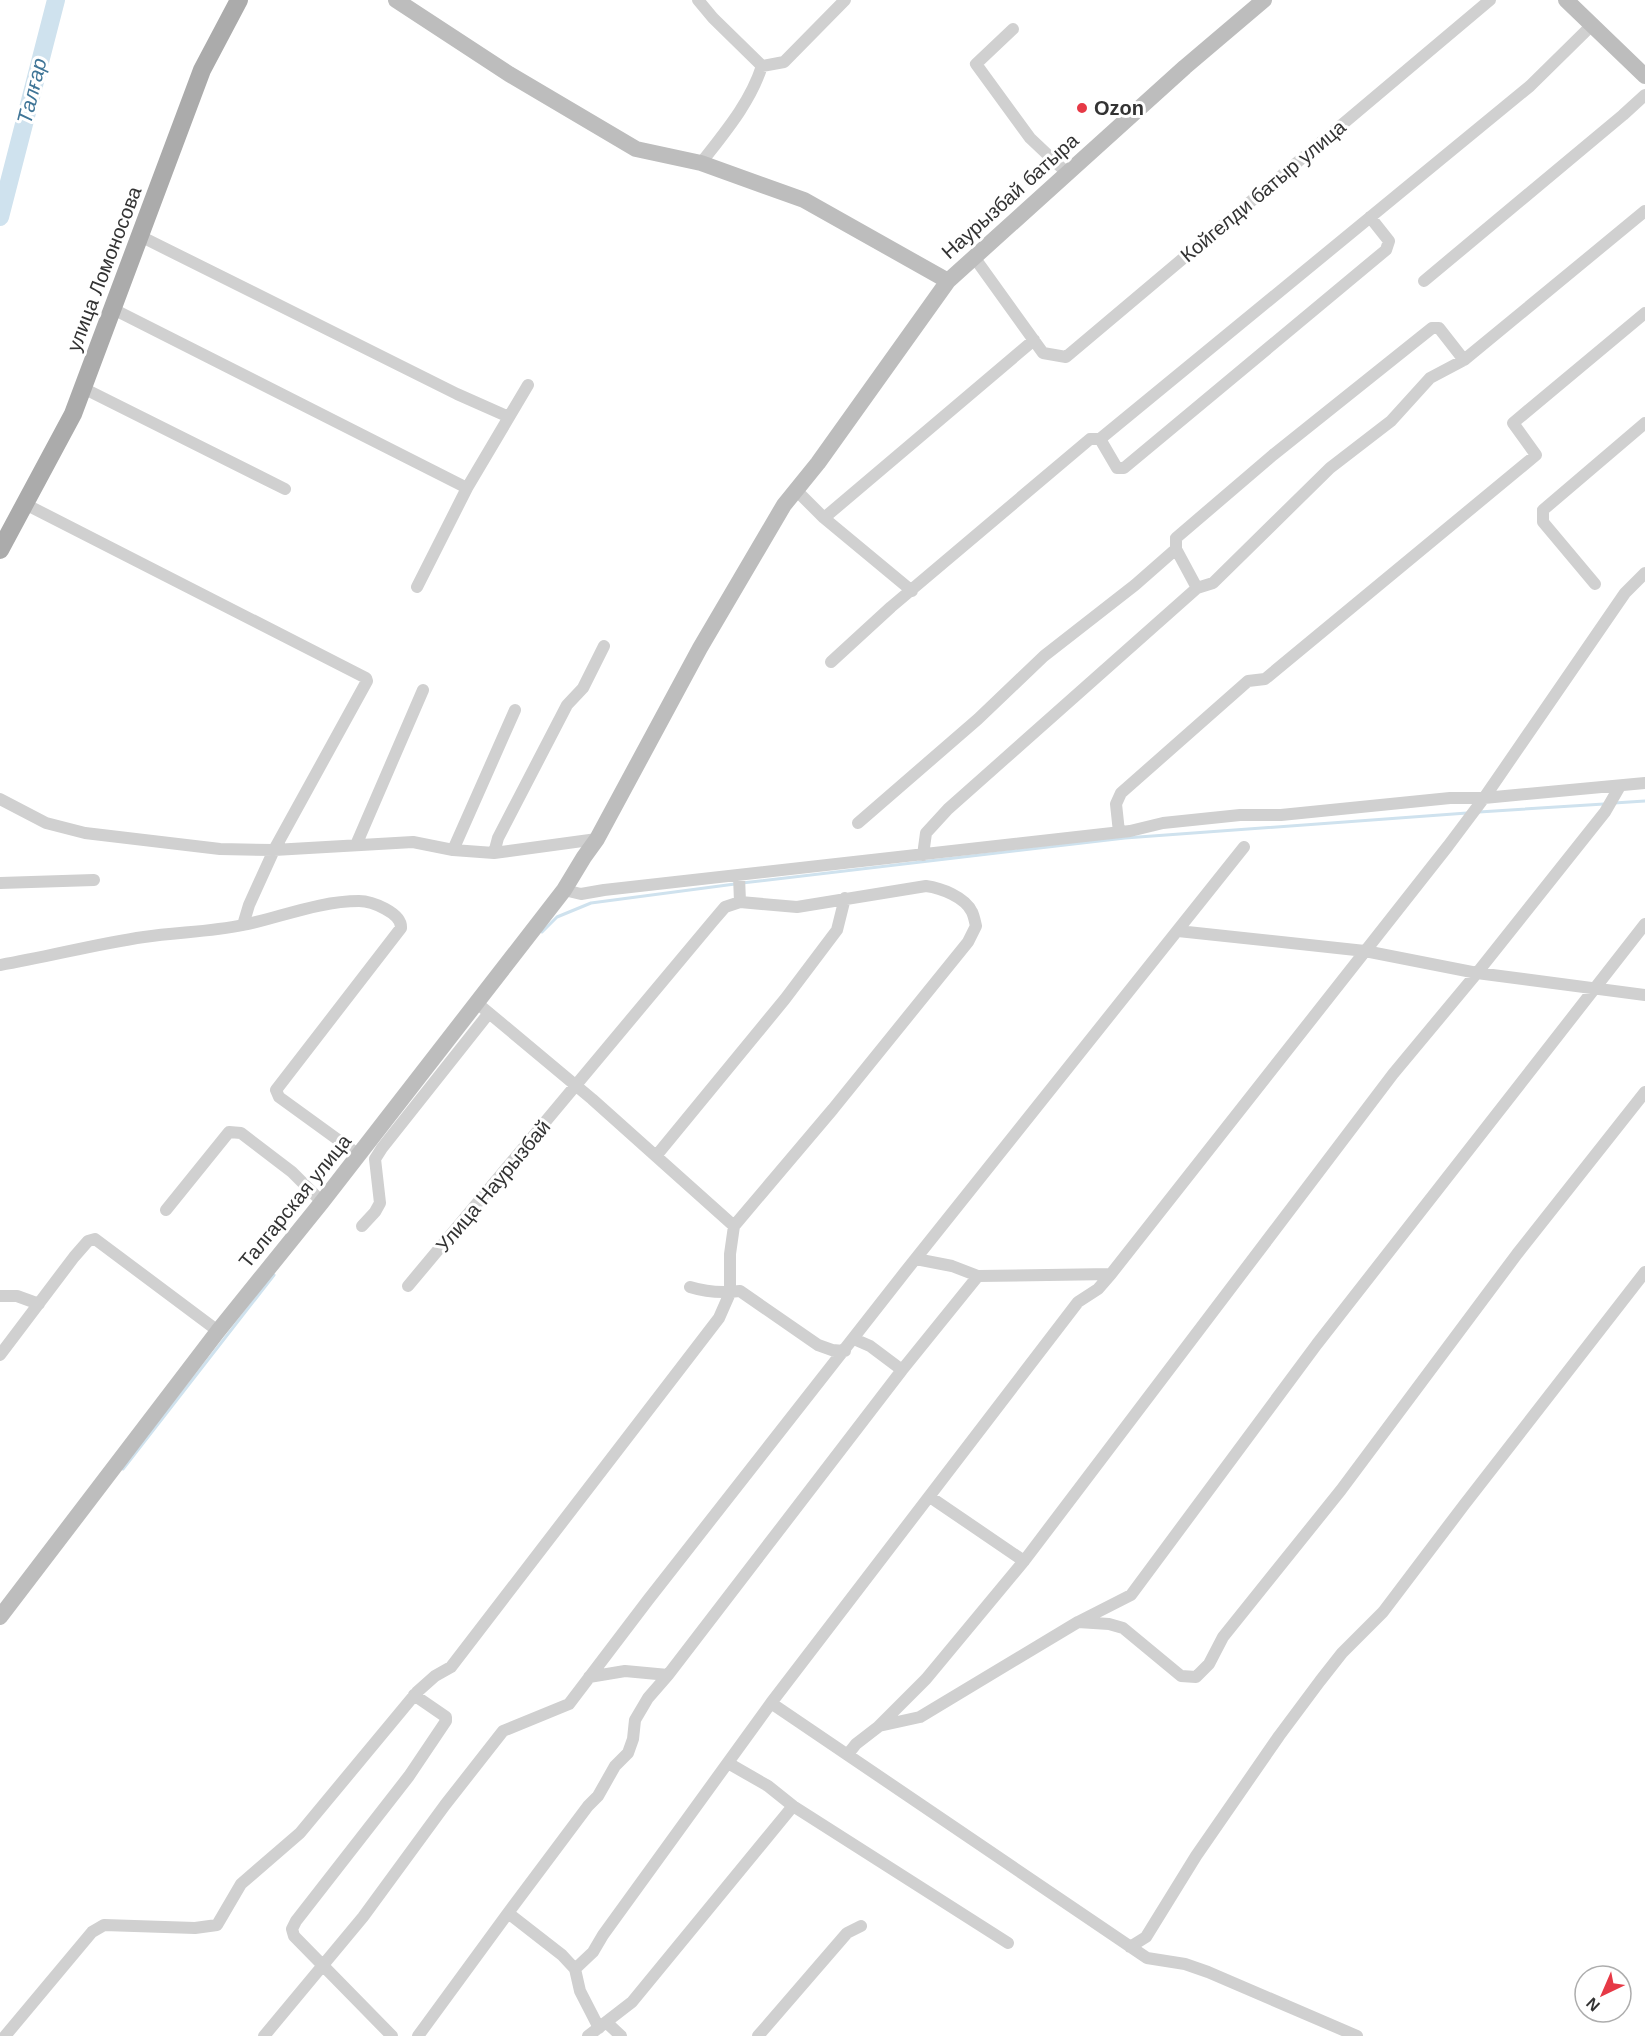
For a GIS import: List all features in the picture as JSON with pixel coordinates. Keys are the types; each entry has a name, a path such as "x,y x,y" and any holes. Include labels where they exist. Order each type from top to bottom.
{"main road":[{"name":"улица Ломоносова","path":"0,550 73,414 202,70 239,0"}],"street":[{"path":"396,0 509,74 636,149 701,163 804,200 948,280"},
{"path":"698,0 762,66"},
{"path":"762,66 784,62 845,0"},
{"name":"Наурызбай батыра","path":"796,490 818,463 948,280 1185,67 1264,0"},
{"name":"Койгелди батыр улица","path":"1034,340 1044,353 1066,357 1490,0"},
{"path":"1566,0 1645,76"},
{"path":"831,662 891,607 1090,440 1100,439 1530,86 1592,26"},
{"path":"1013,28 976,64 1030,138 1067,173"},
{"path":"701,163 740,112 755,87 762,66"},
{"path":"1424,281 1645,95"},
{"path":"922,855 926,832 948,809 1197,588 1213,583 1330,468 1391,421 1430,378 1464,360 1645,211"},
{"path":"1100,439 1117,468 1124,468 1134,460 1386,250 1389,241 1370,217"},
{"path":"140,236 438,385 509,417"},
{"path":"824,518 1034,340 974,257"},
{"path":"113,309 467,488"},
{"path":"1119,832 1116,804 1121,793 1248,681 1265,679 1536,454 1513,423 1645,313"},
{"path":"1197,588 1176,549 1176,538 1273,455 1432,328 1439,328 1464,360"},
{"path":"417,587 467,488 528,385"},
{"path":"83,388 285,489"},
{"path":"1595,584 1543,522 1543,510 1645,423"},
{"path":"796,490 824,518 912,591"},
{"name":"Талгарская улица","path":"0,1617 218,1331 359,1155 483,1007 597,839 700,648 784,506 796,490"},
{"path":"25,504 366,678 367,681 352,711 274,850 249,905 243,924"},
{"path":"858,823 908,777 978,719 1044,656 1176,549"},
{"path":"575,1969 593,1952 771,1703 1078,1302 1098,1289 1111,1274 1473,813 1625,593 1645,573"},
{"path":"494,853 498,838 567,705 583,688 604,646"},
{"path":"356,845 423,690"},
{"path":"453,850 515,710"},
{"path":"564,890 581,894 603,890 739,881 922,855 1119,832 1163,823 1645,783"},
{"path":"848,1754 926,1679 1024,1561 1393,1074 1477,973 1620,786"},
{"path":"0,799 46,823 85,833 220,849 274,850 413,842 453,850 494,853 597,839"},
{"path":"264,2036 363,1917 445,1805 503,1731 569,1704 916,1259 1244,847"},
{"path":"0,883 94,880"},
{"path":"5,2036 92,1932 104,1925 195,1928 217,1925 241,1884 300,1833 414,1695 435,1676 451,1667 719,1318 730,1293 730,1254 734,1226 826,1118 968,942 976,926 972,911 944,889 926,886 797,907 740,902 739,881"},
{"path":"656,1156 785,999 837,930 845,898"},
{"path":"0,965 144,937 202,932 329,904 360,901 378,904 402,924 401,928 276,1090 279,1097 359,1155"},
{"name":"Улица Наурызбай","path":"408,1286 469,1212 485,1197 725,907 740,902"},
{"path":"878,1727 920,1717 1078,1622 1131,1595 1317,1344 1645,924"},
{"path":"1178,931 1365,951 1477,973 1645,995"},
{"path":"362,1226 380,1203 375,1159 483,1007 577,1086 734,1226"},
{"path":"1078,1622 1110,1624 1123,1629 1180,1676 1196,1677 1209,1664 1223,1637 1341,1490 1516,1254 1645,1092"},
{"path":"166,1210 229,1132 234,1131 240,1133 292,1172 322,1202"},
{"path":"0,1355 88,1241 95,1239 218,1331"},
{"path":"916,1259 952,1266 978,1276 1111,1274"},
{"path":"1130,1947 1146,1936 1196,1856 1320,1681 1342,1653 1383,1612 1645,1272"},
{"path":"418,2036 588,1806 598,1796 615,1766 628,1753 633,1739 635,1720 648,1698 902,1370 978,1276"},
{"path":"690,1287 730,1293 740,1291 818,1345 832,1350 845,1351"},
{"path":"0,1296 18,1296 39,1304"},
{"path":"854,1339 878,1351 902,1370"},
{"path":"930,1497 1024,1561"},
{"path":"589,1677 626,1671 668,1675"},
{"path":"393,2036 294,1936 292,1929 410,1776 446,1721 446,1717 414,1695"},
{"path":"771,1703 1147,1958 1185,1964 1208,1972 1356,2036"},
{"path":"728,1763 768,1786 793,1806 1008,1943"},
{"path":"588,2036 632,2002 793,1806"},
{"path":"508,1913 562,1955 575,1969 580,1991 602,2025 621,2036"},
{"path":"758,2036 847,1933 861,1926"}],"waterway":[{"name":"Талғар","path":"0,217 56,0"},
{"path":"1614,803 1645,801"},
{"path":"1479,812 1604,804"},
{"path":"742,883 1125,838 1467,813"},
{"path":"542,932 557,917 591,903 735,884"},
{"path":"123,1469 274,1275"}],"place":[{"name":"Ozon","path":"1082,108"}]}
